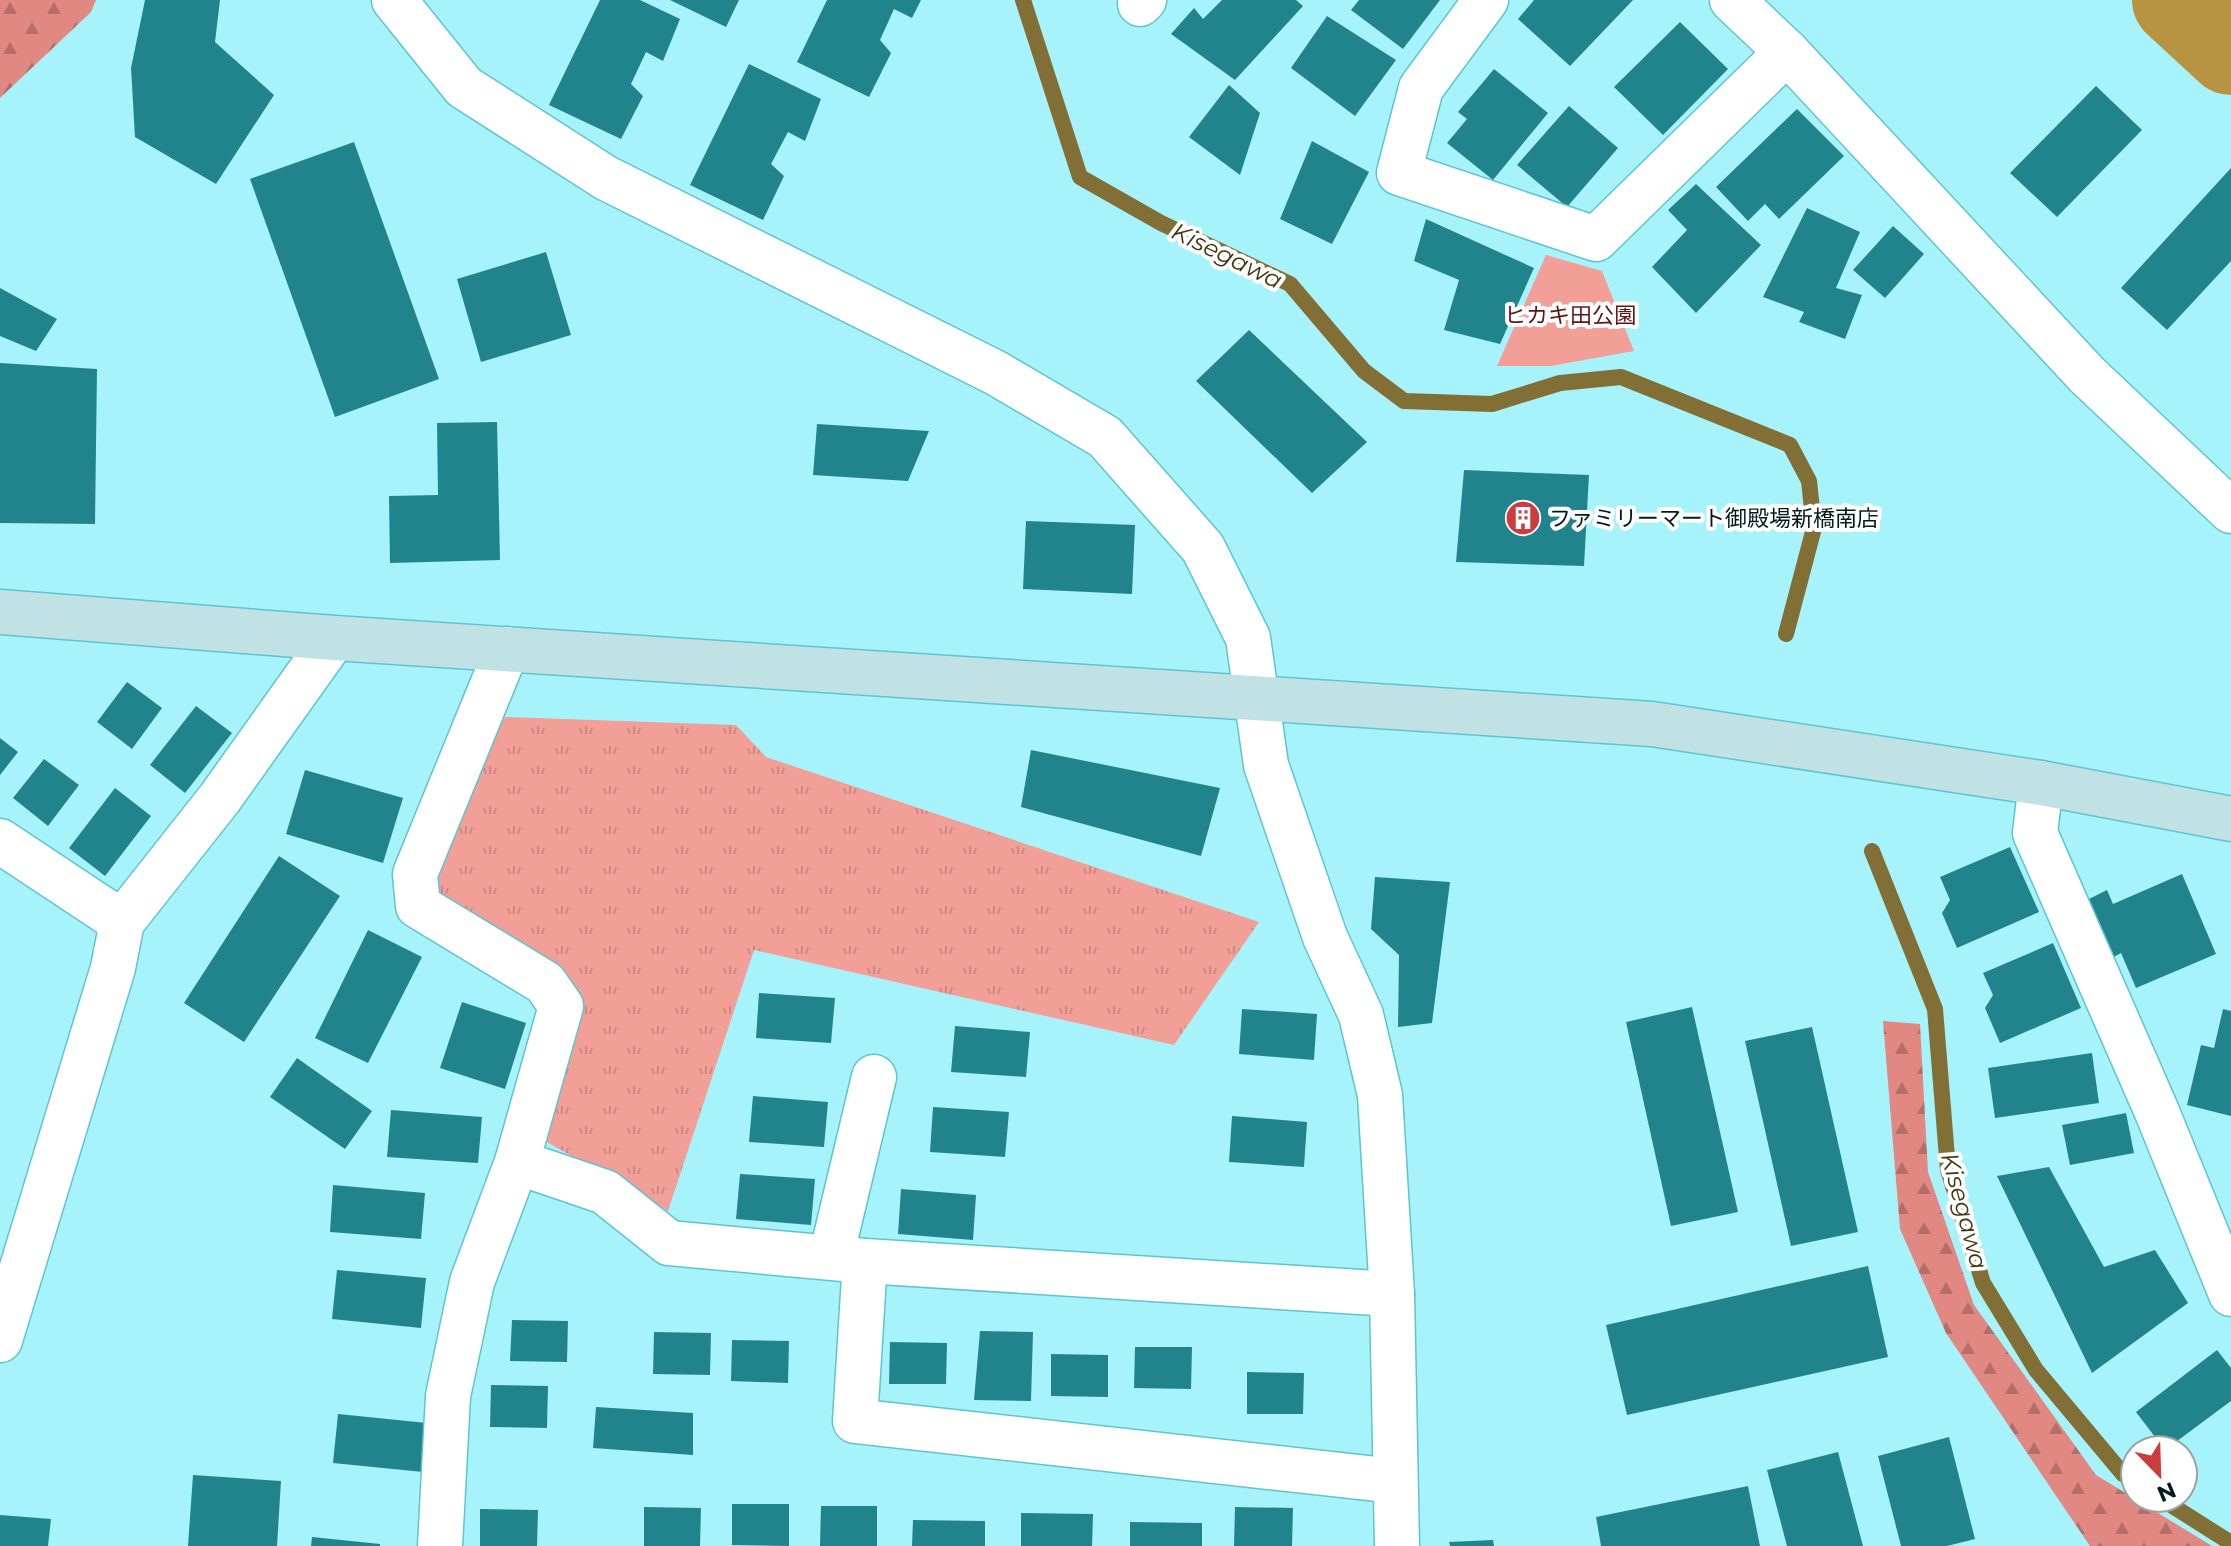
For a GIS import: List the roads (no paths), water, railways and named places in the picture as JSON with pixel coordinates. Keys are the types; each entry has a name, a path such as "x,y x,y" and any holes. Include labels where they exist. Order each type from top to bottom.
{"street":[{"path":"394,0 464,87 606,178 996,373 1105,437 1203,548 1248,638 1266,765 1325,937 1361,1015 1380,1095 1392,1294 1397,1546"},
{"path":"1486,0 1421,88 1399,173 1596,239 1787,52"},
{"path":"1732,0 1787,52 2087,375 2231,511"},
{"path":"0,612 334,638 1652,724 2041,783 2231,819"},
{"path":"0,1340 113,968 122,922 220,798 334,638"},
{"path":"440,1546 448,1396 472,1282 517,1162 561,1006 545,983 418,906 415,874 507,649"},
{"path":"2041,783 2035,833 2157,1112 2231,1294"},
{"path":"0,841 122,922"},
{"path":"874,1077 848,1259 855,1421 1395,1481"},
{"path":"517,1162 605,1192 669,1243 848,1259 1392,1294"}],"waterway":[{"name":"Kisegawa","path":"1023,0 1080,177 1161,223 1290,284 1364,371 1404,401 1492,404 1560,383 1621,377 1790,445 1809,481 1814,528 1786,634"},
{"name":"Kisegawa","path":"2178,0 2231,49"},
{"name":"Kisegawa","path":"1872,851 1935,1009 1948,1170 1983,1283 2036,1370 2119,1469"},
{"name":"Kisegawa","path":"2185,1514 2231,1543"}],"place":[{"name":"ファミリーマート御殿場新橋南店","path":"1523,518"}],"park label":[{"name":"ヒカキ田公園","path":"1570,315"}]}
